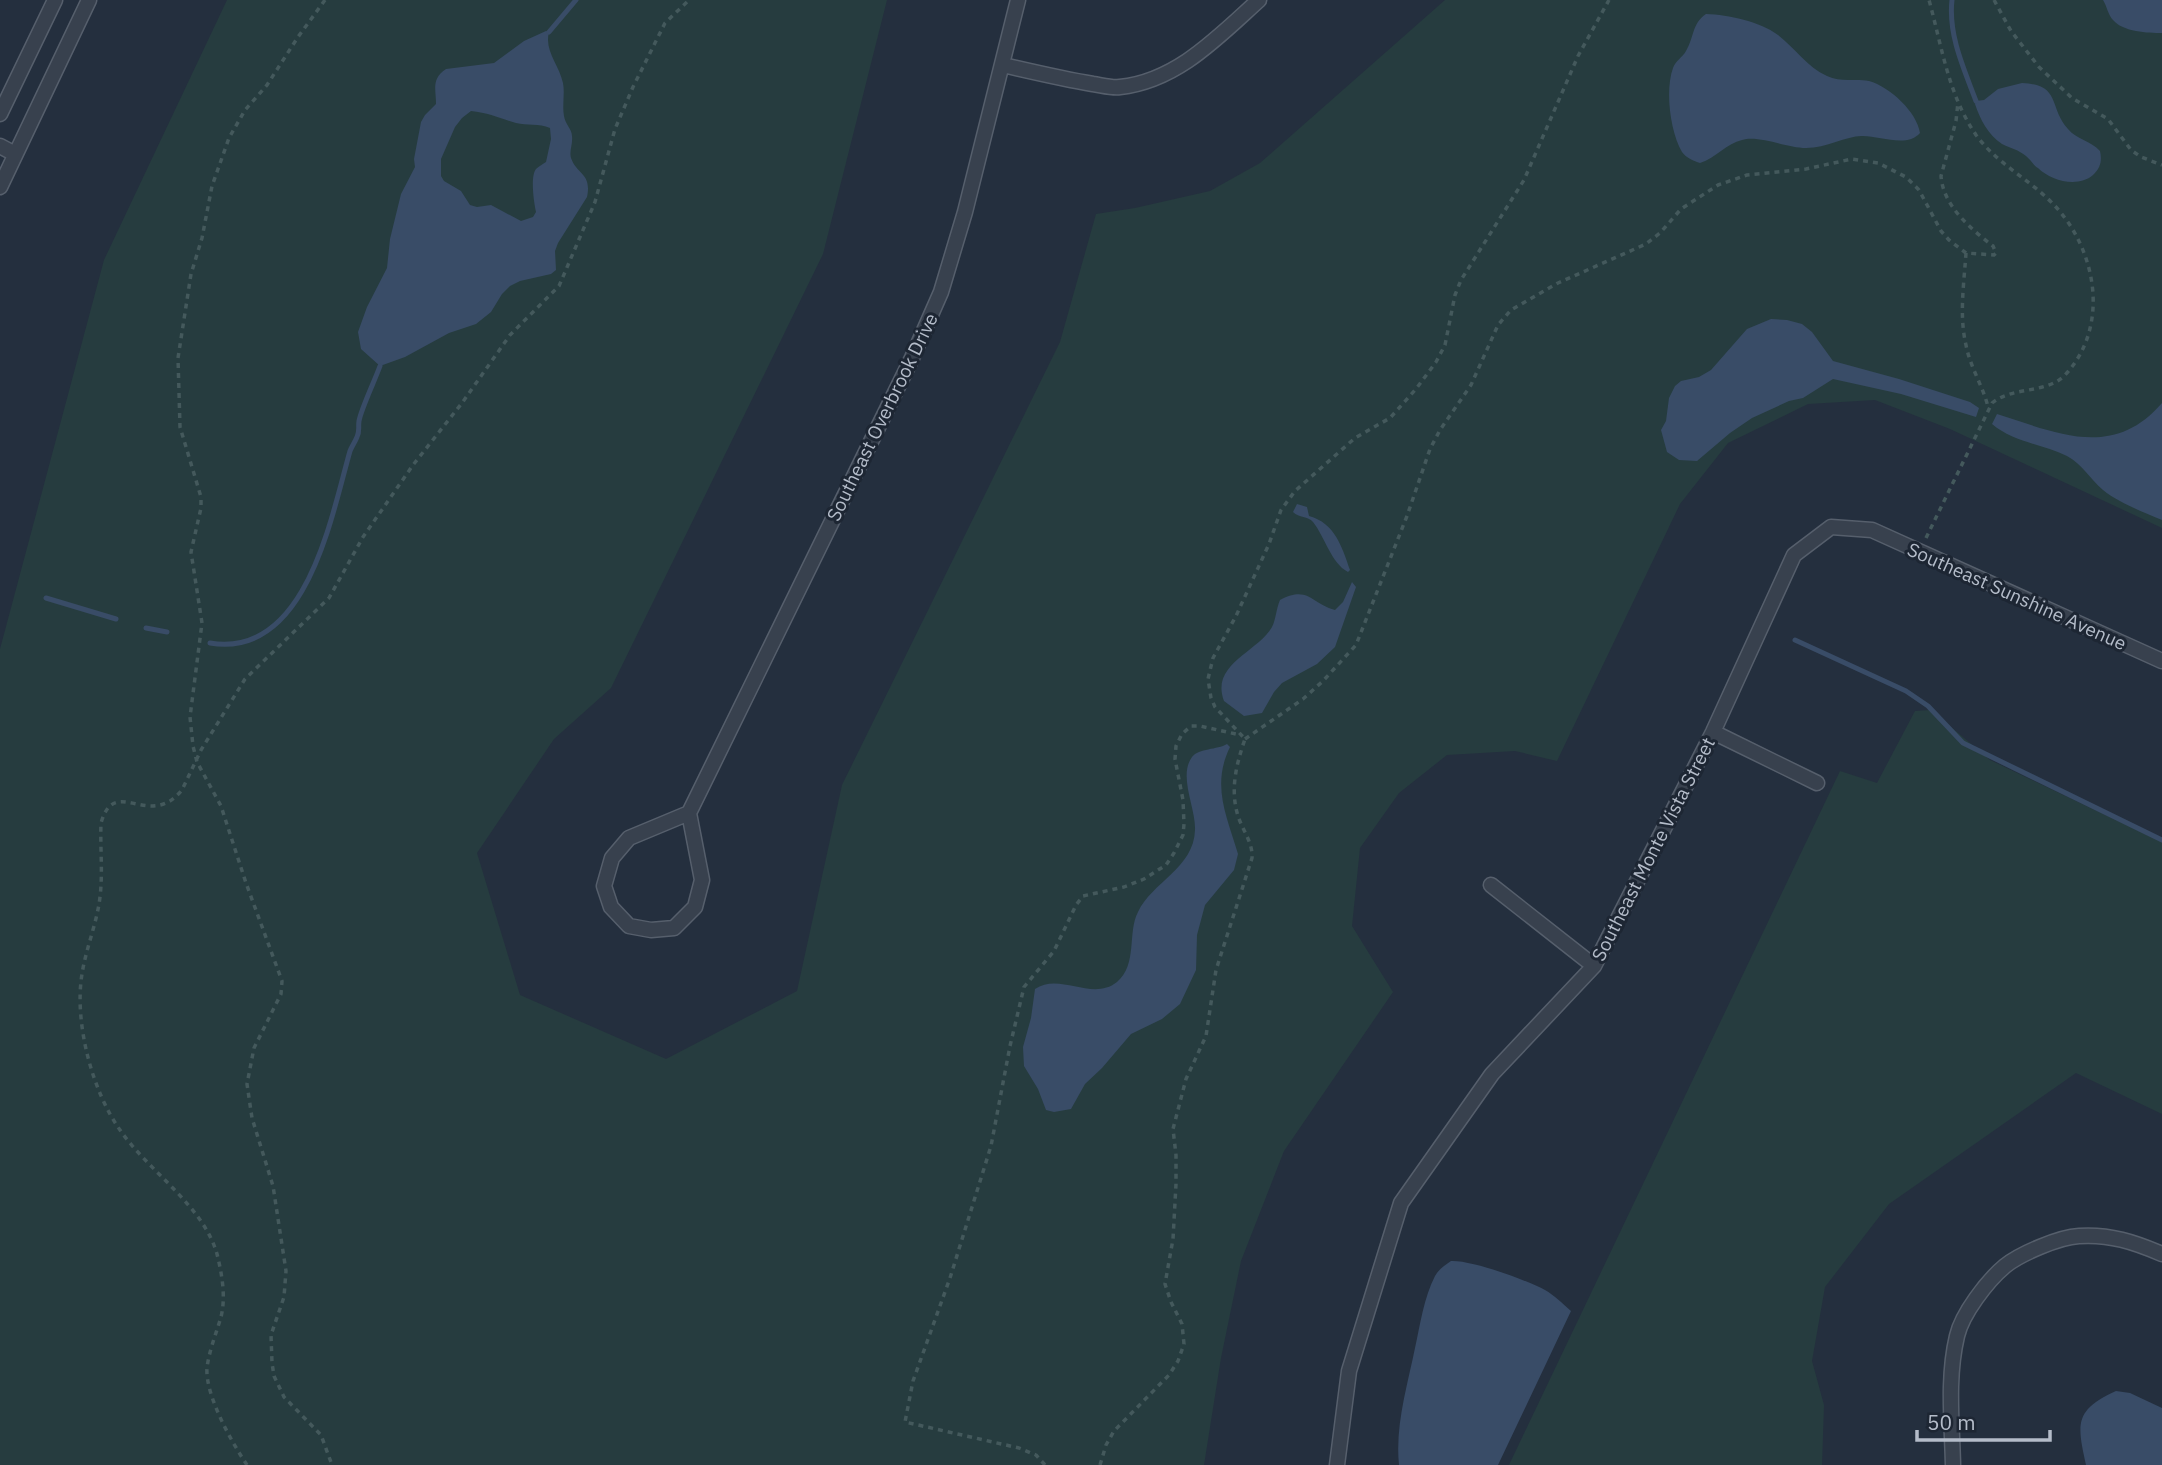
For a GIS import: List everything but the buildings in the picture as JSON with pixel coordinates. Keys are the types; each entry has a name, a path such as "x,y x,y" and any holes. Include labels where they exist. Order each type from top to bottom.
{"street":[{"path":"0,114 55,0"},
{"path":"0,187 89,0"},
{"name":"Southeast Overbrook Drive","path":"689,813 912,358 941,292 965,212 1018,0"},
{"path":"1003,65 1064,79 1118,87 1149,80 1176,69 1259,0"},
{"path":"0,146 15,154"},
{"name":"Southeast Monte Vista Street","path":"1337,1465 1349,1371 1401,1203 1492,1074 1594,967 1713,732 1794,555 1831,527 1872,530"},
{"name":"Southeast Sunshine Avenue","path":"1872,530 2162,661"},
{"path":"1713,732 1817,783"},
{"path":"689,813 702,880 695,907 674,928 651,930 629,926 611,907 604,886 612,858 629,838 689,813"},
{"path":"1491,884 1594,967"},
{"path":"1953,1465 1951,1370 1958,1333 1972,1303 2005,1266 2044,1245 2077,1236 2126,1239 2162,1254"}],"path":[{"path":"325,0 267,85 245,110 229,138 208,201 183,319 178,358 181,433 201,497 191,552 202,623 190,716 196,758 221,806 282,981 281,994 254,1048 247,1084 250,1107 273,1186 286,1270 284,1297 271,1335 272,1363 274,1376 284,1397 321,1435 332,1465"},
{"path":"247,1465 233,1442 212,1396 208,1380 207,1366 223,1302 222,1282 214,1247 201,1219 134,1148 110,1114 93,1078 80,1010 81,975 100,899 100,822 112,803 120,800 150,806 169,803 182,790 196,758 245,679 329,598 368,530 413,465 462,403 510,335 559,286 595,202 622,112 664,23 689,0"},
{"path":"1245,739 1215,707 1208,687 1210,668 1269,544 1281,510 1290,495 1349,444 1395,414 1440,357 1461,280 1530,170 1578,56 1609,0"},
{"path":"1920,552 1988,409 2007,394 2045,386 2062,378 2073,366 2093,324 2092,279 2082,248 2062,214 2037,189 1987,148 1970,124 1958,102 1942,57 1930,0"},
{"path":"1994,0 2011,31 2039,67 2072,98 2108,119 2131,150 2162,165"},
{"path":"1100,1464 1114,1431 1169,1375 1184,1344 1182,1324 1165,1284 1173,1239 1176,1184 1177,1156 1172,1129 1186,1079 1206,1036 1216,970 1251,865 1253,851 1239,819 1233,783 1245,739 1303,699 1356,645 1407,516 1430,449 1471,384 1494,332 1511,310 1558,284 1646,244 1660,233 1681,209 1718,185 1747,175 1806,169 1844,160 1872,161 1906,177 1919,190 1941,231 1949,240 1966,253 1994,256 1996,253 1993,246 1955,210 1942,184 1941,176 1956,121 1958,102"},
{"path":"1966,253 1962,308 1965,344 1988,409"},
{"path":"1045,1465 1028,1450 905,1422 913,1381 950,1278 991,1146 1024,987 1054,951 1076,905 1083,897 1144,879 1166,865 1174,853 1183,835 1184,824 1175,754 1182,734 1191,726 1200,726 1238,734"}],"green space":[{"path":"227,0 887,0 823,254 611,688 554,739 477,853 520,995 666,1059 797,991 842,785 1060,342 1096,214 1210,191 1260,163 1445,0 2162,0 2162,528 1950,429 1875,400 1808,404 1728,443 1680,504 1557,761 1515,751 1447,755 1399,793 1360,848 1352,926 1393,992 1284,1151 1241,1261 1221,1358 1204,1465 0,1465 0,649 104,260"},
{"path":"1931,710 1990,760 2162,842 2162,1114 2076,1073 1889,1204 1825,1287 1812,1361 1824,1405 1822,1465 1509,1465 1840,771 1877,783 1915,711"}],"water":[{"path":"2103,0 2162,0 2162,33 2136,31 2117,24 2111,18"},
{"path":"1706,14 1744,20 1770,30 1813,68 1827,76 1877,84 1901,101 1914,117 1920,133 1901,141 1857,136 1806,148 1749,139 1731,144 1700,163 1690,159 1682,152 1674,133 1669,87 1674,65 1686,51 1698,22"},
{"path":"549,32 550,51 563,83 564,116 572,136 571,158 586,179 588,189 587,197 558,243 555,251 556,270 551,274 510,286 491,312 476,324 449,333 405,357 380,366 361,349 358,332 367,307 387,268 390,239 401,194 415,167 421,122 436,104 436,81 446,69 494,63 524,41","holes":["471,111 516,123 550,128 551,139 546,162 536,169 533,178 536,212 533,217 521,221 491,205 470,205 461,191 444,181 441,176 441,159 455,127"]},
{"path":"2022,83 2035,85 2049,93 2068,129 2100,151 2100,164 2093,175 2072,182 2057,179 2043,173 2023,154 2002,144 1989,131 1979,115 1976,101 1984,100 1998,89"},
{"path":"1771,319 1802,324 1812,332 1833,361 1970,402 1979,408 1976,417 1901,394 1833,379 1803,398 1789,401 1752,418 1697,461 1679,460 1667,452 1661,430 1675,386 1681,381 1699,377 1711,370 1747,329"},
{"path":"2162,403 2162,520 2109,495 2067,456 2018,439 1992,424 1997,414 2063,434 2104,437 2143,421"},
{"path":"1297,504 1307,507 1309,516 1318,519 1331,530 1344,553 1350,570 1348,572 1337,562 1313,522 1293,512"},
{"path":"1352,582 1356,587 1335,647 1317,664 1282,683 1262,713 1244,716 1224,701 1221,688 1224,677 1229,668 1272,627 1280,600 1297,594 1304,595 1335,610 1343,602"},
{"path":"1227,744 1230,747 1224,761 1221,788 1238,854 1234,870 1205,905 1197,935 1196,970 1180,1004 1162,1019 1131,1034 1085,1084 1071,1109 1054,1112 1046,1110 1038,1089 1024,1066 1023,1047 1035,989 1055,984 1097,989 1117,982 1123,975 1128,966 1138,912 1144,901 1188,855 1193,843 1195,821 1187,783 1188,765 1195,754"},
{"path":"1451,1261 1485,1267 1525,1281 1548,1292 1571,1311 1498,1465 1399,1465 1400,1421 1423,1311 1435,1276"},
{"path":"2116,1391 2130,1393 2162,1408 2162,1465 2086,1465 2080,1429 2082,1420 2092,1405"}],"waterway":[{"path":"549,32 576,0"},
{"path":"1952,0 1955,39 1976,101"},
{"path":"210,643 243,642 270,629 291,607 309,578 334,512 350,451 358,435 360,416 380,366"},
{"path":"46,598 116,619"},
{"path":"146,628 167,632"},
{"path":"1795,640 1906,691 1928,706 1963,743 2162,840"}]}
